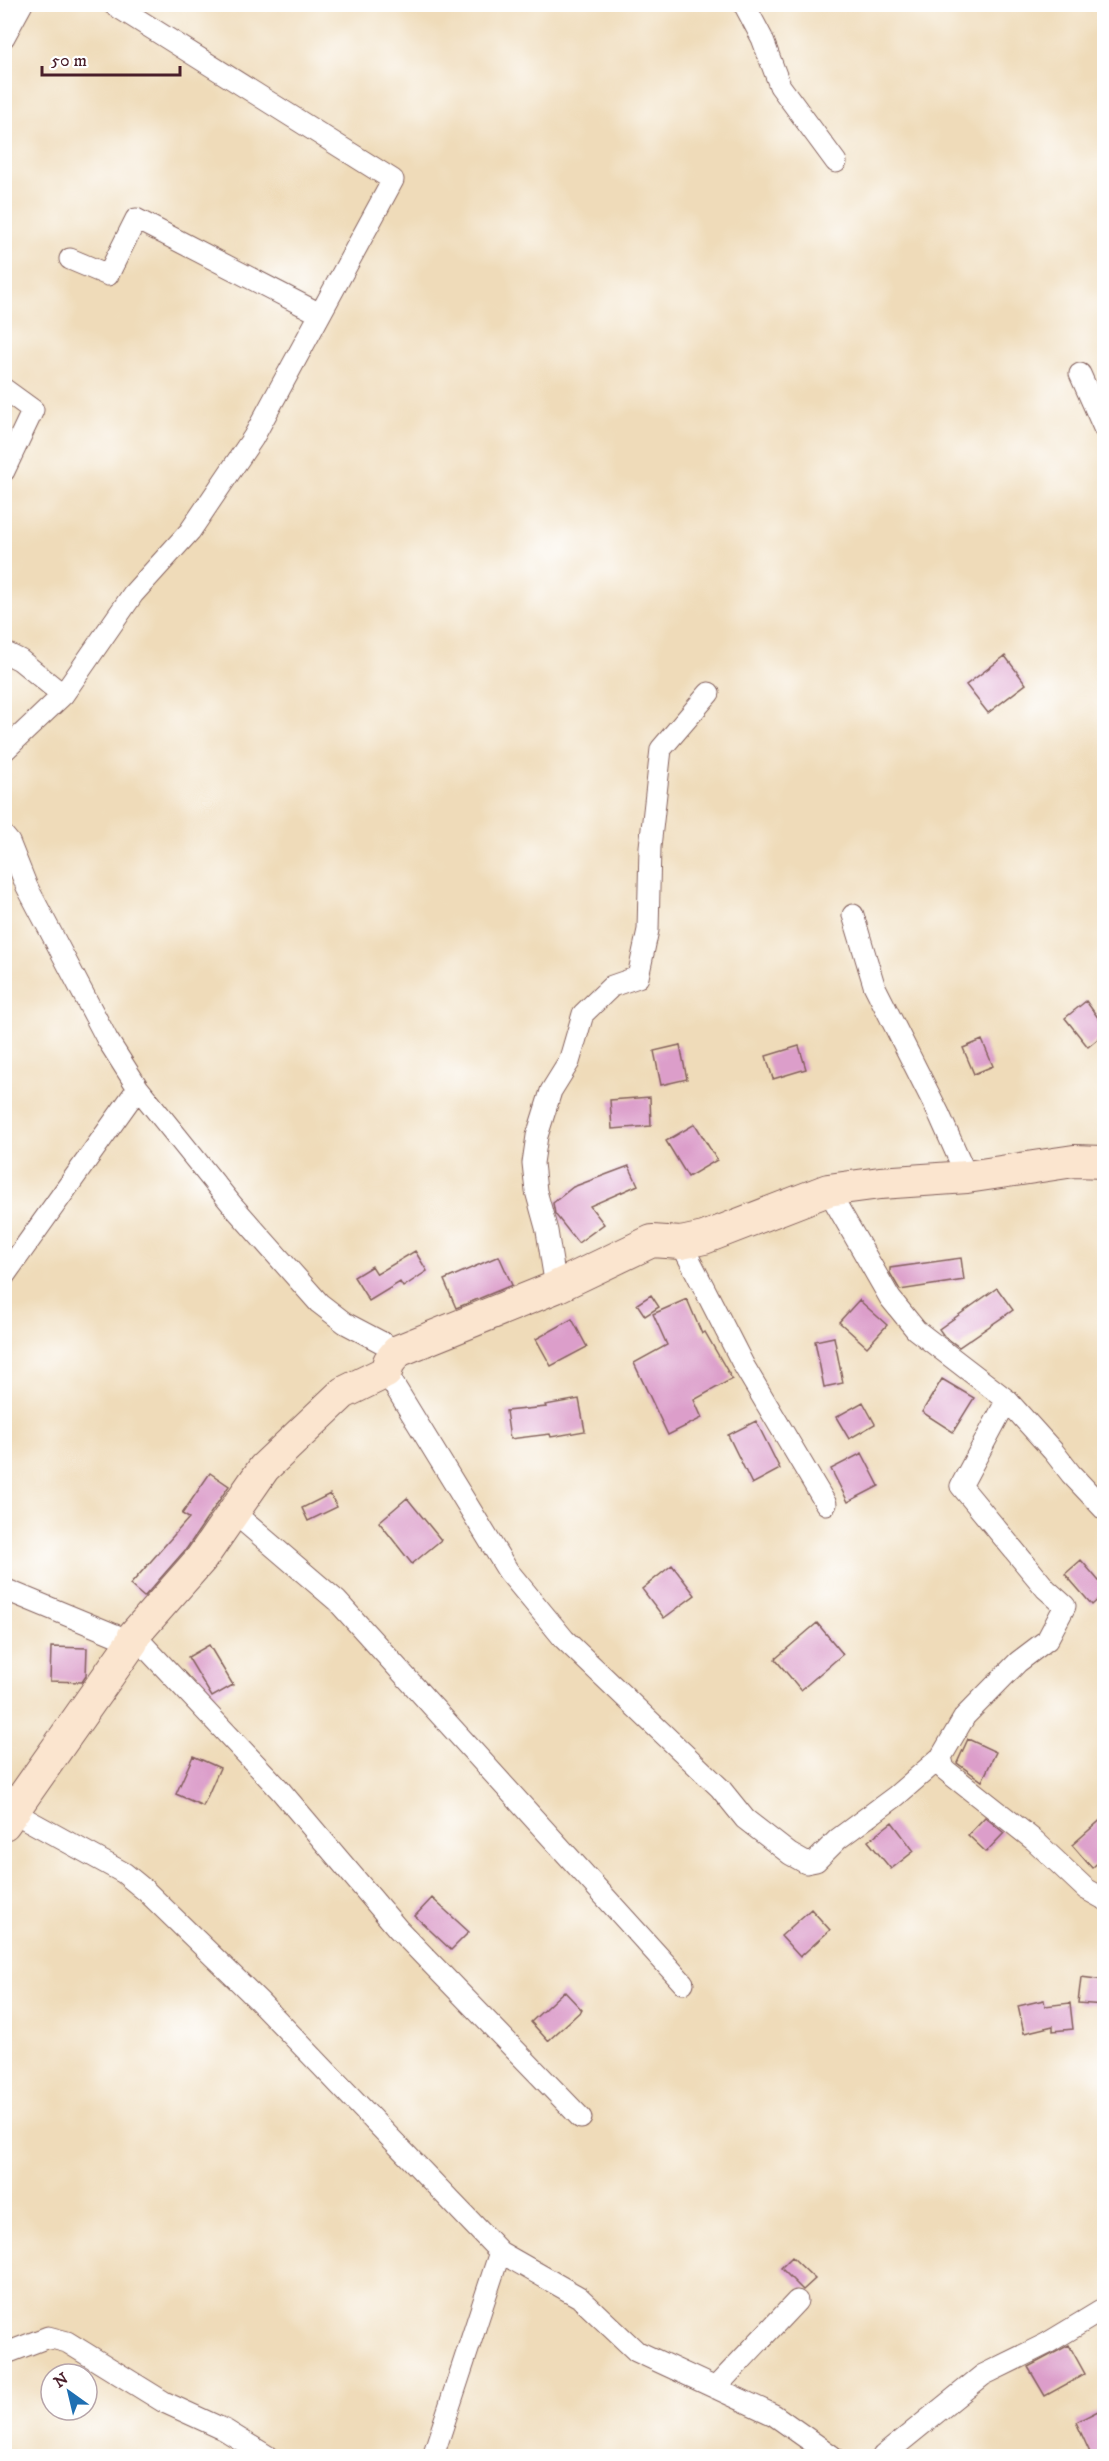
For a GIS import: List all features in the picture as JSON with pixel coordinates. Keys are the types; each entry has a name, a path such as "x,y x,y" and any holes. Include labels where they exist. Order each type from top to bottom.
{"street":[{"path":"4,37 22,4"},
{"path":"4,751 63,695 133,594 190,531 253,438 393,180 113,4"},
{"path":"744,4 762,38 780,86 836,162"},
{"path":"70,260 108,274 136,219 320,314"},
{"path":"1080,374 1104,428"},
{"path":"4,389 33,410 4,471"},
{"path":"4,652 20,660 63,695"},
{"path":"556,1287 547,1231 536,1191 533,1163 537,1136 551,1091 569,1062 584,1014 612,987 638,976 648,930 650,847 660,749 709,693"},
{"path":"4,836 9,842 27,887 102,1029 138,1088 233,1206 320,1303 392,1362 508,1571 557,1631 720,1788 745,1819 790,1854 806,1863 816,1862 838,1839 896,1796 941,1757 965,1716 1018,1662 1047,1640 1065,1606 1046,1589 961,1486 1007,1400"},
{"path":"853,915 874,985 939,1114 967,1177"},
{"path":"4,1276 138,1088"},
{"path":"832,2457 774,2415 636,2351 579,2297 500,2252 259,2001 146,1891 124,1873 9,1818 133,1638 201,1559 264,1468 344,1393 392,1362 652,1241 681,1243 704,1238 828,1190 880,1183 967,1177 1074,1161 1104,1162"},
{"path":"828,1190 890,1298 916,1330 1007,1400 1104,1509"},
{"path":"681,1243 744,1366 826,1504"},
{"path":"232,1512 337,1601 682,1983"},
{"path":"4,1589 133,1638 280,1790 398,1929 581,2118"},
{"path":"941,1757 944,1769 1035,1841 1086,1889 1104,1899"},
{"path":"433,2457 500,2252"},
{"path":"715,2388 797,2301"},
{"path":"884,2457 983,2375 1046,2344 1104,2309"},
{"path":"4,2354 48,2337 67,2342 164,2402 225,2430 267,2457"}],"building":[{"path":"1005,656 1026,684 988,713 966,685"},
{"path":"1086,1001 1104,1026 1104,1034 1088,1047 1065,1018"},
{"path":"982,1040 993,1066 974,1074 963,1048"},
{"path":"680,1045 687,1079 661,1085 654,1051"},
{"path":"799,1046 806,1069 773,1079 766,1056"},
{"path":"650,1097 651,1126 612,1129 610,1100"},
{"path":"695,1124 717,1160 688,1177 666,1141"},
{"path":"629,1166 638,1185 590,1206 604,1224 578,1243 555,1214 553,1203 573,1187"},
{"path":"415,1251 427,1271 403,1287 400,1282 369,1301 354,1277 372,1266 377,1274"},
{"path":"499,1256 512,1285 456,1308 444,1280"},
{"path":"961,1258 964,1280 900,1290 890,1273 890,1268"},
{"path":"997,1288 1013,1310 959,1347 944,1336 939,1329"},
{"path":"651,1295 659,1307 645,1316 637,1304"},
{"path":"687,1299 702,1334 705,1332 732,1379 694,1400 702,1418 668,1435 634,1363 667,1345 653,1314"},
{"path":"859,1300 887,1325 867,1347 839,1322"},
{"path":"572,1319 587,1347 551,1366 536,1339"},
{"path":"834,1337 843,1383 824,1387 815,1341"},
{"path":"942,1379 974,1398 953,1432 922,1412"},
{"path":"579,1399 585,1431 551,1437 550,1434 510,1439 506,1411 546,1407 545,1405"},
{"path":"863,1402 875,1424 849,1439 836,1417"},
{"path":"756,1421 780,1469 752,1484 728,1435"},
{"path":"862,1453 879,1486 848,1502 831,1469"},
{"path":"210,1473 229,1486 187,1548 144,1597 130,1585 189,1518 182,1514"},
{"path":"330,1494 337,1507 308,1521 302,1508"},
{"path":"407,1498 441,1540 412,1564 379,1522"},
{"path":"1081,1560 1104,1587 1104,1594 1092,1605 1065,1574"},
{"path":"672,1565 695,1595 664,1618 642,1589"},
{"path":"817,1623 843,1654 801,1690 775,1659"},
{"path":"209,1645 233,1685 212,1697 188,1657"},
{"path":"51,1647 87,1648 86,1676 82,1682 50,1681"},
{"path":"968,1739 996,1752 982,1781 957,1763"},
{"path":"193,1756 220,1768 203,1806 176,1794"},
{"path":"985,1817 1004,1833 986,1852 968,1835"},
{"path":"1104,1817 1104,1857 1092,1868 1072,1845"},
{"path":"892,1822 914,1851 891,1869 868,1841"},
{"path":"432,1898 469,1932 451,1950 415,1916"},
{"path":"811,1909 830,1930 800,1957 781,1936"},
{"path":"1081,1977 1104,1980 1104,2005 1078,2003"},
{"path":"564,1991 582,2010 548,2041 531,2022"},
{"path":"1044,2000 1045,2006 1070,2003 1073,2029 1053,2031 1053,2026 1024,2033 1018,2006"},
{"path":"792,2257 815,2279 803,2290 781,2268"},
{"path":"1069,2345 1085,2374 1045,2396 1028,2367"},
{"path":"1104,2408 1104,2457 1092,2457 1076,2422"}]}
